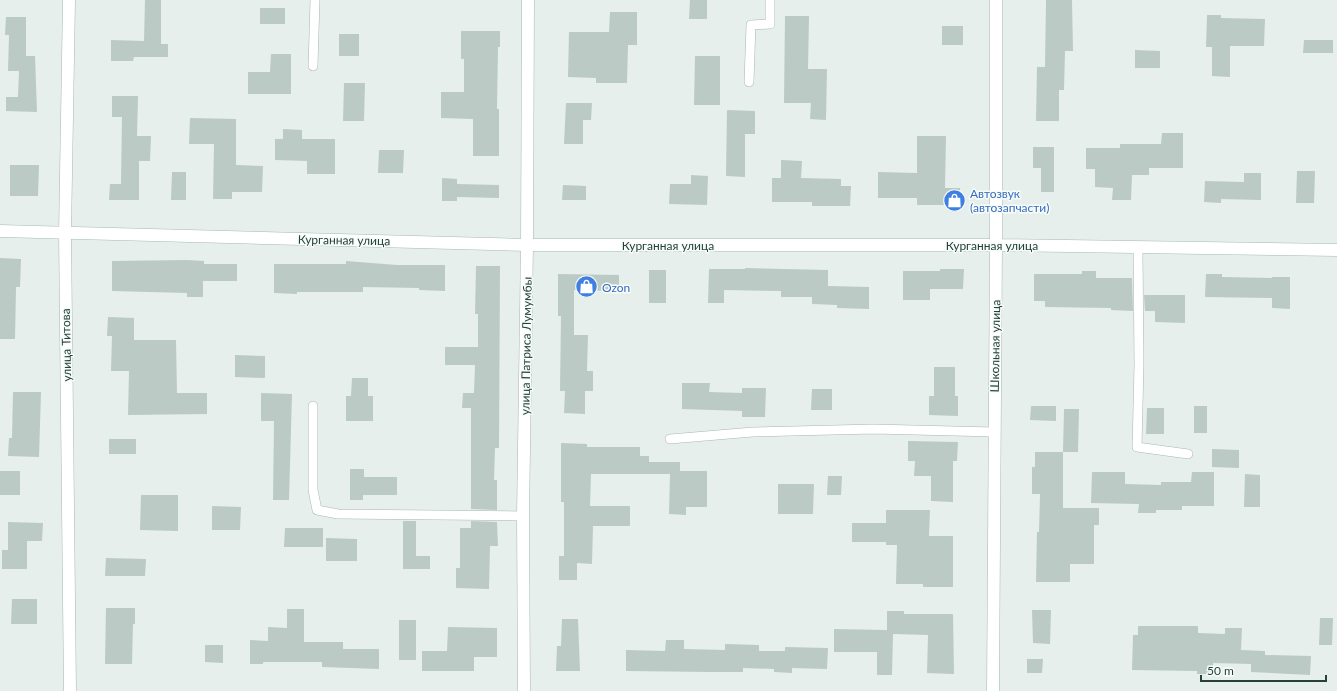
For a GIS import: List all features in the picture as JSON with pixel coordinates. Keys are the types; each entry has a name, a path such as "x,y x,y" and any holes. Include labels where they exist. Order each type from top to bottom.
{"street":[{"name":"улица Титова","path":"69,0 65,233 70,691"},
{"name":"улица Патриса Лумумбы","path":"524,691 522,516 528,245 528,0"},
{"name":"Школьная улица","path":"993,691 996,0"},
{"name":"Курганная улица","path":"0,231 528,245 996,245 1337,250"}],"lane":[{"path":"314,66 315,0"},
{"path":"749,82 750,26 770,24 770,0"},
{"path":"1138,248 1137,447 1188,454"},
{"path":"313,406 313,490 317,510 338,514 522,516"},
{"path":"670,439 753,432 874,429 994,432"}],"building":[{"path":"145,0 161,0 161,44 168,44 168,57 134,57 133,61 111,61 111,40 144,41"},
{"path":"690,0 707,0 707,19 689,19"},
{"path":"1046,0 1072,0 1073,51 1065,51 1064,90 1059,90 1059,121 1036,121 1037,67 1045,67"},
{"path":"260,8 285,8 285,24 260,24"},
{"path":"610,12 637,12 637,45 628,45 627,83 596,83 596,78 568,77 569,32 609,32"},
{"path":"1207,15 1221,15 1221,18 1265,19 1264,46 1230,46 1230,77 1212,76 1212,47 1206,47"},
{"path":"785,16 809,16 808,69 827,69 826,120 810,119 811,103 784,103"},
{"path":"6,17 26,17 26,56 35,56 37,112 6,111 6,97 18,97 19,71 8,71 9,35 5,35"},
{"path":"942,26 963,26 963,45 942,45"},
{"path":"461,31 500,31 500,47 498,47 497,109 499,109 499,156 473,156 473,119 441,118 441,92 464,92 464,59 461,59"},
{"path":"339,34 359,34 359,56 339,56"},
{"path":"1304,40 1333,40 1333,53 1303,53"},
{"path":"1135,50 1160,51 1160,68 1135,68"},
{"path":"271,54 291,54 291,94 248,94 248,72 270,72"},
{"path":"695,56 720,56 720,105 694,105"},
{"path":"344,83 365,83 364,121 343,121"},
{"path":"112,96 138,96 137,136 151,136 150,161 139,161 139,200 109,200 110,184 121,184 122,117 112,117"},
{"path":"566,103 592,103 591,120 583,120 583,144 564,144"},
{"path":"727,110 755,111 755,134 745,134 745,177 726,176"},
{"path":"190,118 236,119 236,165 263,166 262,192 232,192 232,199 213,199 214,144 189,144"},
{"path":"283,129 302,130 302,139 335,139 335,174 307,174 307,161 275,160 275,139 283,139"},
{"path":"1162,133 1183,133 1183,168 1149,168 1149,175 1132,175 1131,200 1112,200 1113,188 1095,187 1095,169 1086,169 1086,148 1120,148 1120,144 1161,144"},
{"path":"917,136 946,136 945,188 960,188 960,205 917,205 917,198 878,198 878,172 917,173"},
{"path":"1033,147 1054,147 1054,192 1041,192 1041,168 1033,168"},
{"path":"379,150 404,150 403,173 378,173"},
{"path":"781,160 802,161 801,178 841,179 841,186 851,186 850,206 812,206 812,202 772,202 772,178 781,178"},
{"path":"10,165 39,165 38,196 10,196"},
{"path":"1297,171 1315,171 1314,203 1296,203"},
{"path":"172,172 186,172 186,200 171,200"},
{"path":"1244,173 1261,173 1261,200 1221,199 1221,203 1204,202 1205,181 1244,182"},
{"path":"691,175 708,176 707,205 669,204 670,184 691,184"},
{"path":"442,178 457,179 457,184 499,185 499,198 457,197 457,201 442,201"},
{"path":"563,185 586,186 586,200 562,200"},
{"path":"0,258 21,259 20,287 16,287 15,339 0,339"},
{"path":"112,261 204,261 204,264 237,264 237,281 203,281 203,297 187,297 187,293 112,291"},
{"path":"346,261 397,265 445,265 445,291 419,290 419,288 363,287 363,292 297,292 297,294 274,293 274,264 346,264"},
{"path":"476,266 500,266 499,448 495,448 494,480 497,480 497,510 471,509 471,408 462,408 463,393 474,393 475,365 445,365 445,347 478,347 478,314 475,314"},
{"path":"745,268 828,270 828,286 869,287 869,309 837,308 837,305 812,304 812,297 781,297 781,291 724,290 724,303 708,303 709,269"},
{"path":"940,269 964,269 963,289 930,289 930,300 903,300 903,271 940,271"},
{"path":"649,270 666,270 666,303 649,303"},
{"path":"1082,271 1096,271 1096,278 1132,278 1133,311 1111,310 1111,308 1045,307 1045,301 1034,301 1034,274 1082,274"},
{"path":"558,274 619,275 619,291 574,290 574,335 588,335 587,371 593,371 593,391 585,391 585,414 564,413 565,391 560,391 561,316 558,316"},
{"path":"1206,274 1222,274 1222,277 1290,277 1290,309 1272,308 1272,298 1205,297"},
{"path":"1144,295 1185,295 1185,323 1155,322 1155,311 1145,311"},
{"path":"108,317 134,318 134,340 176,340 177,393 207,393 207,414 128,415 129,371 111,371 112,336 107,336"},
{"path":"235,355 265,356 265,378 235,377"},
{"path":"934,367 955,367 955,396 958,396 958,416 929,415 929,396 934,396"},
{"path":"352,378 368,378 368,396 373,396 373,421 346,421 346,396 351,396"},
{"path":"682,383 710,383 709,392 742,393 742,388 766,388 765,417 742,417 742,411 682,409"},
{"path":"812,389 832,389 832,410 811,410"},
{"path":"13,392 41,392 39,457 8,456 9,438 12,438"},
{"path":"261,393 292,394 289,500 273,500 274,421 261,421"},
{"path":"1031,406 1056,406 1056,421 1030,420"},
{"path":"1194,406 1207,406 1207,433 1194,433"},
{"path":"1147,408 1164,408 1164,434 1146,434"},
{"path":"1064,409 1079,409 1078,452 1063,452"},
{"path":"109,439 136,439 136,454 109,454"},
{"path":"908,441 958,442 957,461 953,461 953,502 931,501 931,476 914,476 915,461 908,461"},
{"path":"561,443 587,444 587,447 640,447 640,456 649,456 649,462 680,462 680,471 707,471 707,507 686,507 686,515 669,514 670,474 591,474 590,506 630,506 630,526 593,526 592,564 577,563 577,580 559,580 559,556 564,556 564,502 561,502"},
{"path":"1212,449 1239,450 1239,468 1212,467"},
{"path":"1035,452 1063,452 1063,508 1099,508 1099,525 1094,525 1094,564 1070,564 1070,582 1036,582 1037,532 1039,532 1040,494 1032,494 1032,467 1035,467"},
{"path":"350,469 364,469 364,477 397,477 397,495 363,495 363,500 350,500"},
{"path":"0,471 20,471 20,495 0,495"},
{"path":"1092,472 1125,472 1125,484 1161,485 1161,482 1191,482 1192,472 1214,472 1214,506 1182,506 1182,510 1156,510 1156,513 1138,513 1139,504 1091,503"},
{"path":"1245,474 1260,475 1260,507 1244,507"},
{"path":"828,476 842,476 841,495 827,495"},
{"path":"778,484 814,484 813,514 778,514"},
{"path":"141,495 178,495 178,531 140,530"},
{"path":"212,506 241,507 240,530 212,530"},
{"path":"886,510 930,510 929,536 953,536 953,587 923,587 923,584 896,584 897,545 886,545 886,542 852,542 852,523 886,523"},
{"path":"403,521 416,521 416,556 430,556 430,569 403,569"},
{"path":"471,521 497,522 498,546 490,546 489,589 456,588 456,568 460,568 460,528 471,528"},
{"path":"8,522 43,523 42,541 27,541 27,569 2,569 2,550 8,550"},
{"path":"285,528 323,528 323,547 284,547"},
{"path":"326,538 357,539 357,561 326,561"},
{"path":"106,558 146,559 145,576 105,576"},
{"path":"12,599 37,599 37,624 11,624"},
{"path":"106,608 135,608 132,664 105,664"},
{"path":"287,609 304,609 304,642 343,642 343,649 379,649 379,669 322,667 322,662 263,662 263,664 250,664 250,640 268,641 268,627 287,628"},
{"path":"1032,610 1051,610 1050,644 1033,643"},
{"path":"887,611 904,611 904,614 953,614 954,674 927,673 928,635 893,634 892,675 877,675 877,652 834,652 834,629 887,630"},
{"path":"1320,618 1333,618 1332,645 1319,645"},
{"path":"562,619 578,619 580,671 556,671 557,646 561,646"},
{"path":"399,620 416,620 416,660 399,660"},
{"path":"1138,626 1198,626 1198,633 1225,634 1225,628 1242,628 1241,650 1265,651 1265,655 1311,656 1310,675 1251,672 1251,664 1213,663 1213,674 1197,674 1197,671 1132,670 1133,635 1138,635"},
{"path":"448,627 497,628 497,657 474,657 474,671 422,671 422,651 447,651"},
{"path":"666,640 684,640 684,649 725,650 725,644 759,645 759,651 785,651 785,647 828,648 827,669 792,668 792,673 774,672 774,669 743,668 743,672 626,671 626,650 665,651"},
{"path":"205,645 223,645 223,663 205,662"},
{"path":"1027,659 1043,659 1042,673 1027,673"}],"place":[{"name":"Автозвук (автозапчасти)","path":"954,200"},
{"name":"Ozon","path":"586,287"}]}
